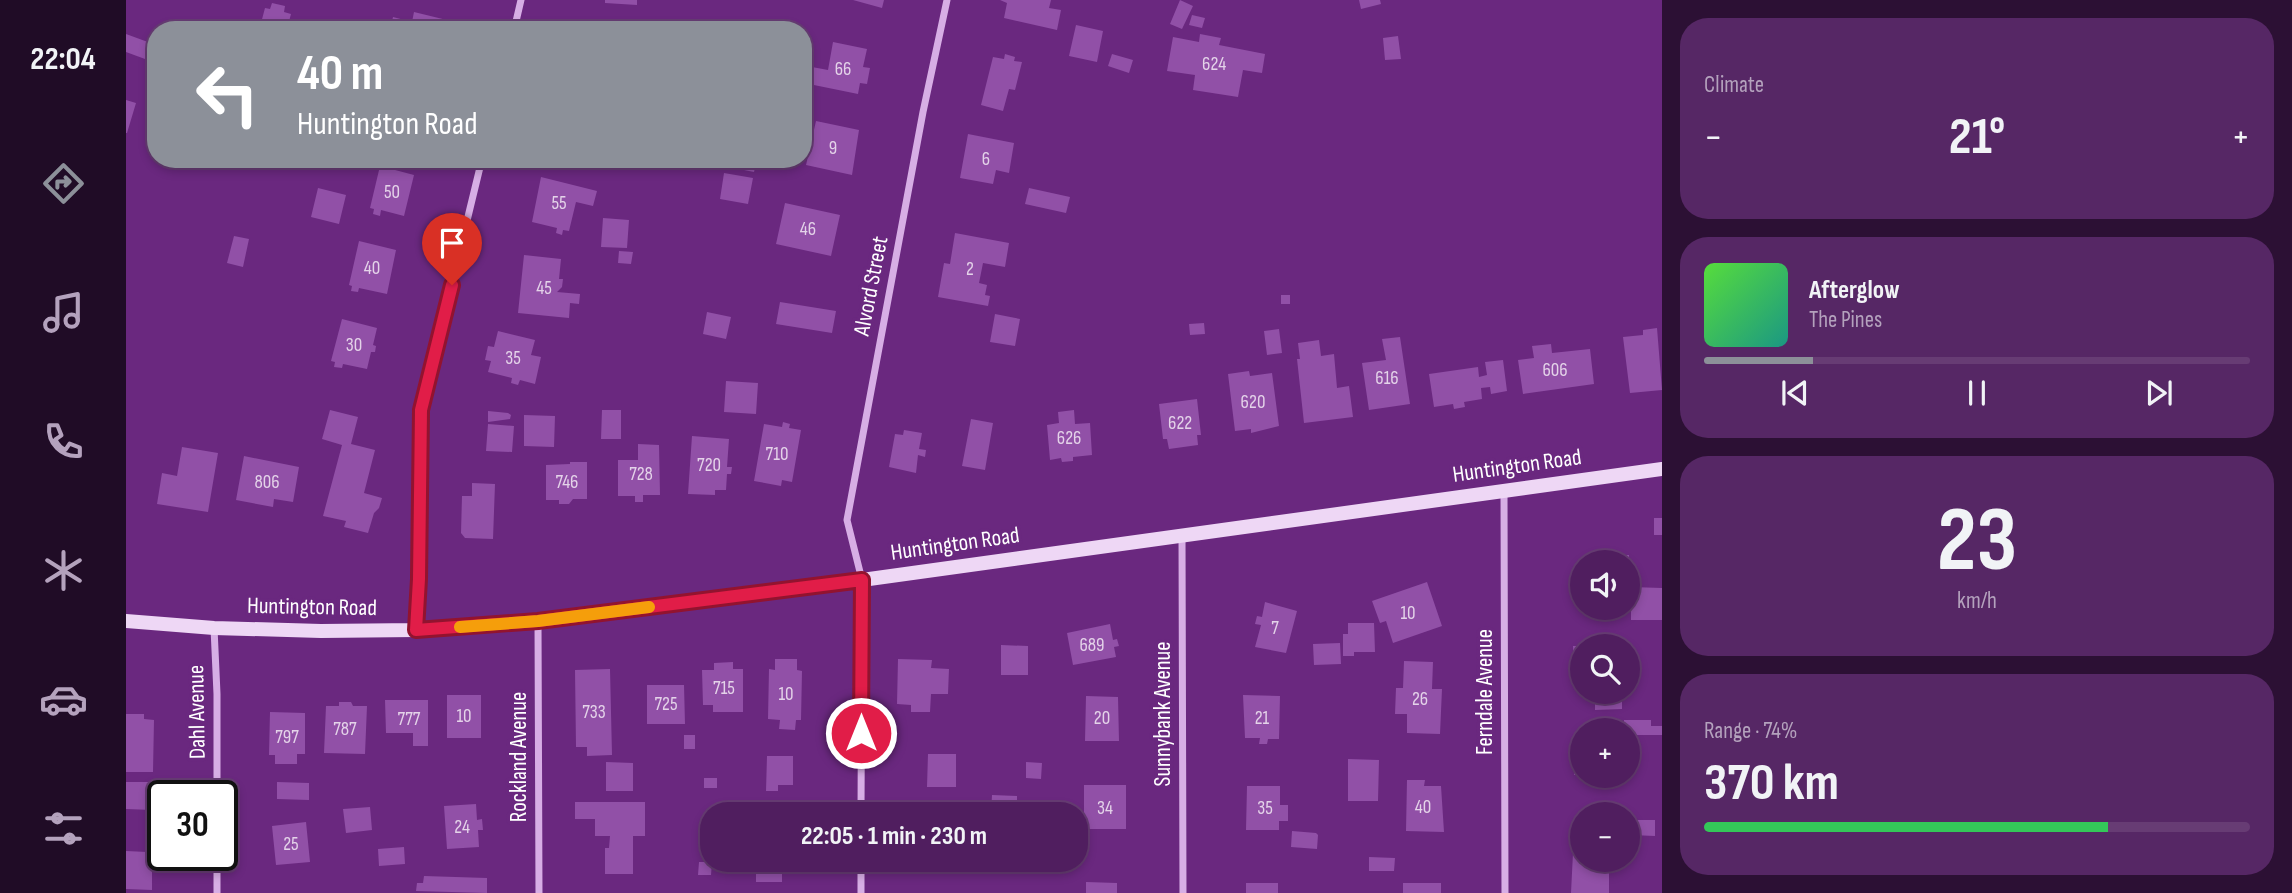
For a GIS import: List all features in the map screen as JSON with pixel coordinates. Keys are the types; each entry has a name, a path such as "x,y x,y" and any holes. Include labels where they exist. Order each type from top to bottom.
{"main road":[{"name":"Huntington Road","path":"126,621 214,628 321,631 416,630 538,621 862,580 1662,468"}],"street":[{"path":"516,21 521,0"},
{"name":"Alvord Street","path":"861,802 862,580 847,520 923,112 947,0"},
{"path":"416,630 421,410 480,168"},
{"name":"Ferndale Avenue","path":"1504,490 1505,893"},
{"name":"Sunnybank Avenue","path":"1182,534 1183,893"},
{"name":"Rockland Avenue","path":"538,621 538,893"},
{"name":"Dahl Avenue","path":"214,628 217,780"},
{"path":"217,871 217,893"},
{"path":"861,872 861,893"}],"building":[{"path":"605,0 637,0 637,5 605,3"},
{"path":"853,0 884,0 882,8"},
{"path":"1000,0 1051,0 1049,8 1061,10 1057,30 1004,18 1007,3"},
{"path":"1180,0 1193,6 1182,29 1170,24"},
{"path":"1359,0 1380,0 1381,4 1361,9"},
{"path":"272,3 285,6 284,12 291,14 289,21 262,21 265,8 270,9"},
{"path":"414,12 451,21 412,21"},
{"path":"1192,15 1205,18 1202,28 1189,25"},
{"path":"393,17 408,21 392,21"},
{"path":"1076,25 1103,31 1097,62 1069,56"},
{"path":"126,34 147,42 145,59 126,52"},
{"path":"1200,34 1221,38 1219,45 1265,54 1262,73 1243,70 1238,97 1193,90 1195,75 1167,71 1173,37 1199,42"},
{"path":"1398,36 1401,59 1385,60 1383,38"},
{"path":"833,42 867,49 863,67 870,68 867,84 860,83 858,94 812,85 812,67 828,70"},
{"path":"1005,54 1015,57 1014,61 1022,62 1015,90 1009,89 1003,111 981,105 993,57 1004,59"},
{"path":"1112,54 1133,60 1129,73 1108,66"},
{"path":"126,100 136,103 127,133 126,133"},
{"path":"816,121 859,130 852,175 812,166 812,139"},
{"path":"968,134 1014,143 1009,173 996,170 993,184 960,178"},
{"path":"380,168 414,175 404,216 381,210 380,216 373,214 374,209 370,208"},
{"path":"734,168 755,168 754,172"},
{"path":"724,173 753,178 748,204 720,199"},
{"path":"541,177 597,191 593,206 576,202 569,231 563,230 562,235 556,233 557,228 532,222"},
{"path":"318,188 346,195 339,224 311,217"},
{"path":"1029,188 1070,197 1066,213 1025,204"},
{"path":"785,203 840,215 831,256 776,244"},
{"path":"603,218 629,220 627,248 601,247"},
{"path":"955,233 1009,243 1005,267 983,263 979,283 987,285 985,295 990,296 988,306 938,297 944,263 950,264"},
{"path":"234,236 249,239 243,267 227,263"},
{"path":"359,241 396,250 387,294 359,288 358,292 351,291 352,286 349,285"},
{"path":"619,251 633,252 631,264 618,263"},
{"path":"524,255 561,259 559,279 563,279 562,287 557,292 580,294 579,304 570,303 569,318 518,313"},
{"path":"1281,295 1290,295 1290,304 1281,304"},
{"path":"780,302 836,311 832,333 776,324"},
{"path":"707,312 731,317 726,339 703,334"},
{"path":"995,314 1020,319 1015,346 990,342"},
{"path":"342,319 377,328 373,345 376,346 375,352 371,352 367,369 343,364 342,368 334,367 335,362 331,361"},
{"path":"1204,323 1205,334 1190,335 1189,324"},
{"path":"1657,328 1662,390 1630,393 1623,337 1643,335 1643,330"},
{"path":"1279,329 1282,353 1267,355 1264,331"},
{"path":"498,331 535,340 531,355 541,357 535,384 520,380 518,385 511,383 512,378 488,372 491,361 485,360 488,346 494,347"},
{"path":"1400,337 1410,404 1369,410 1362,363 1386,360 1382,339"},
{"path":"1319,340 1321,356 1334,354 1337,388 1349,386 1353,417 1304,423 1297,359 1300,359 1298,343"},
{"path":"1551,344 1552,353 1590,349 1594,384 1523,394 1518,360 1534,358 1532,346"},
{"path":"1503,360 1507,391 1491,394 1490,387 1481,388 1482,399 1464,402 1465,407 1454,409 1453,404 1434,407 1429,374 1478,367 1479,377 1487,375 1485,362"},
{"path":"1249,371 1250,376 1272,373 1279,426 1251,433 1251,429 1235,431 1228,374"},
{"path":"726,381 758,383 756,414 724,412"},
{"path":"1197,399 1201,435 1197,435 1198,445 1169,449 1167,439 1163,439 1159,404"},
{"path":"330,410 358,417 351,444 375,450 364,493 382,498 368,533 344,527 346,521 323,516 342,445 322,439"},
{"path":"602,410 621,410 621,439 601,439"},
{"path":"1074,410 1075,424 1090,423 1092,455 1073,457 1073,461 1062,462 1061,458 1050,460 1047,425 1059,423 1058,412"},
{"path":"488,411 508,413 511,415 510,419 488,422"},
{"path":"524,415 555,416 554,447 524,446"},
{"path":"971,419 993,423 985,470 962,466"},
{"path":"783,422 790,424 789,428 801,430 792,482 782,480 781,486 754,481 764,424 782,427"},
{"path":"488,424 514,426 512,452 486,451"},
{"path":"904,430 922,433 919,449 926,450 925,457 918,455 916,473 889,467 895,434 903,435"},
{"path":"692,436 729,439 727,467 732,467 731,474 727,474 726,490 715,490 715,495 688,494"},
{"path":"638,444 659,445 660,495 643,495 643,502 635,502 635,496 618,496 618,460 638,460"},
{"path":"182,447 218,453 208,512 157,504 162,473 177,476"},
{"path":"244,456 299,467 293,502 274,499 273,507 236,500"},
{"path":"587,462 587,499 573,499 569,504 559,504 559,500 546,500 546,465"},
{"path":"472,483 495,484 493,539 465,538 461,533 462,496 472,496"},
{"path":"1654,518 1662,518 1662,535 1654,535"},
{"path":"1427,582 1442,626 1393,643 1386,621 1380,623 1372,601"},
{"path":"1640,587 1662,588 1662,620 1640,620"},
{"path":"1265,602 1297,611 1286,653 1255,647 1261,625 1255,624 1257,616 1262,617"},
{"path":"1348,623 1374,623 1375,652 1354,652 1354,656 1343,656 1343,634 1348,634"},
{"path":"1110,624 1113,640 1117,639 1119,646 1114,647 1116,657 1073,665 1067,633"},
{"path":"1340,643 1341,664 1314,665 1313,644"},
{"path":"1001,645 1028,646 1028,675 1001,675"},
{"path":"775,659 797,659 797,670 802,671 801,720 796,720 795,730 779,729 780,720 768,719 769,669 775,670"},
{"path":"898,659 932,660 931,668 949,669 948,694 931,694 930,712 911,712 911,705 897,704"},
{"path":"1404,661 1433,662 1432,689 1442,689 1440,734 1407,733 1407,714 1395,714 1396,688 1403,688"},
{"path":"733,662 733,669 743,669 743,712 713,712 713,705 703,705 702,670 714,670 714,663"},
{"path":"610,669 612,755 587,756 587,747 576,747 575,670"},
{"path":"647,685 684,685 685,724 647,724"},
{"path":"447,695 481,695 481,738 447,738"},
{"path":"1243,695 1280,696 1279,739 1268,739 1267,744 1259,744 1260,738 1245,738"},
{"path":"1086,696 1118,697 1119,741 1085,741"},
{"path":"385,700 428,700 428,746 413,746 413,733 386,733"},
{"path":"339,702 367,706 365,754 324,753 326,706 339,706"},
{"path":"1595,704 1622,704 1622,709 1595,710"},
{"path":"270,712 305,713 305,754 297,754 297,764 275,764 275,755 269,755"},
{"path":"126,714 144,714 144,719 154,720 153,772 126,772"},
{"path":"1640,720 1651,720 1651,726 1662,726 1662,735 1640,735"},
{"path":"684,735 695,735 695,749 684,749"},
{"path":"928,754 956,754 956,787 927,787"},
{"path":"767,756 793,756 793,785 778,785 778,791 766,791"},
{"path":"1348,759 1379,760 1378,801 1348,801"},
{"path":"606,762 633,763 633,791 606,791"},
{"path":"1026,762 1042,763 1041,779 1026,778"},
{"path":"704,778 717,778 717,788 704,788"},
{"path":"1407,780 1425,780 1424,786 1441,786 1444,832 1406,831"},
{"path":"126,782 147,782 147,810 126,809"},
{"path":"277,782 309,783 309,800 277,799"},
{"path":"1084,785 1126,785 1126,829 1088,829 1088,802 1084,802"},
{"path":"1247,786 1280,786 1280,805 1288,805 1288,821 1279,821 1279,830 1246,830"},
{"path":"992,795 1017,796 1017,802 992,802"},
{"path":"575,802 645,802 645,836 633,836 633,874 605,874 605,848 609,848 610,836 595,836 595,819 575,819"},
{"path":"476,804 477,820 482,819 483,830 478,830 479,847 447,849 444,806"},
{"path":"370,807 372,830 346,833 343,809"},
{"path":"1640,820 1655,820 1655,836 1640,835"},
{"path":"306,822 310,862 276,865 272,826"},
{"path":"1292,831 1316,833 1317,849 1291,847"},
{"path":"404,847 405,864 379,866 378,849"},
{"path":"126,851 147,852 147,871 152,871 152,890 126,889"},
{"path":"1369,857 1395,858 1394,871 1369,871"},
{"path":"699,862 700,872 711,872 711,875 698,875"},
{"path":"756,872 782,872 782,882 756,882"},
{"path":"1572,872 1609,872 1609,893 1571,893"},
{"path":"424,876 487,878 487,893 416,891 417,883 423,883"},
{"path":"1086,882 1117,883 1117,893 1086,893"},
{"path":"1246,883 1278,883 1278,893 1246,893"},
{"path":"1403,883 1441,883 1441,893 1403,893"}],"slow traffic":[{"path":"460,627 538,621 649,607"}],"route":[{"path":"452,285 421,410 416,630 538,621 862,580 861,733"}]}
